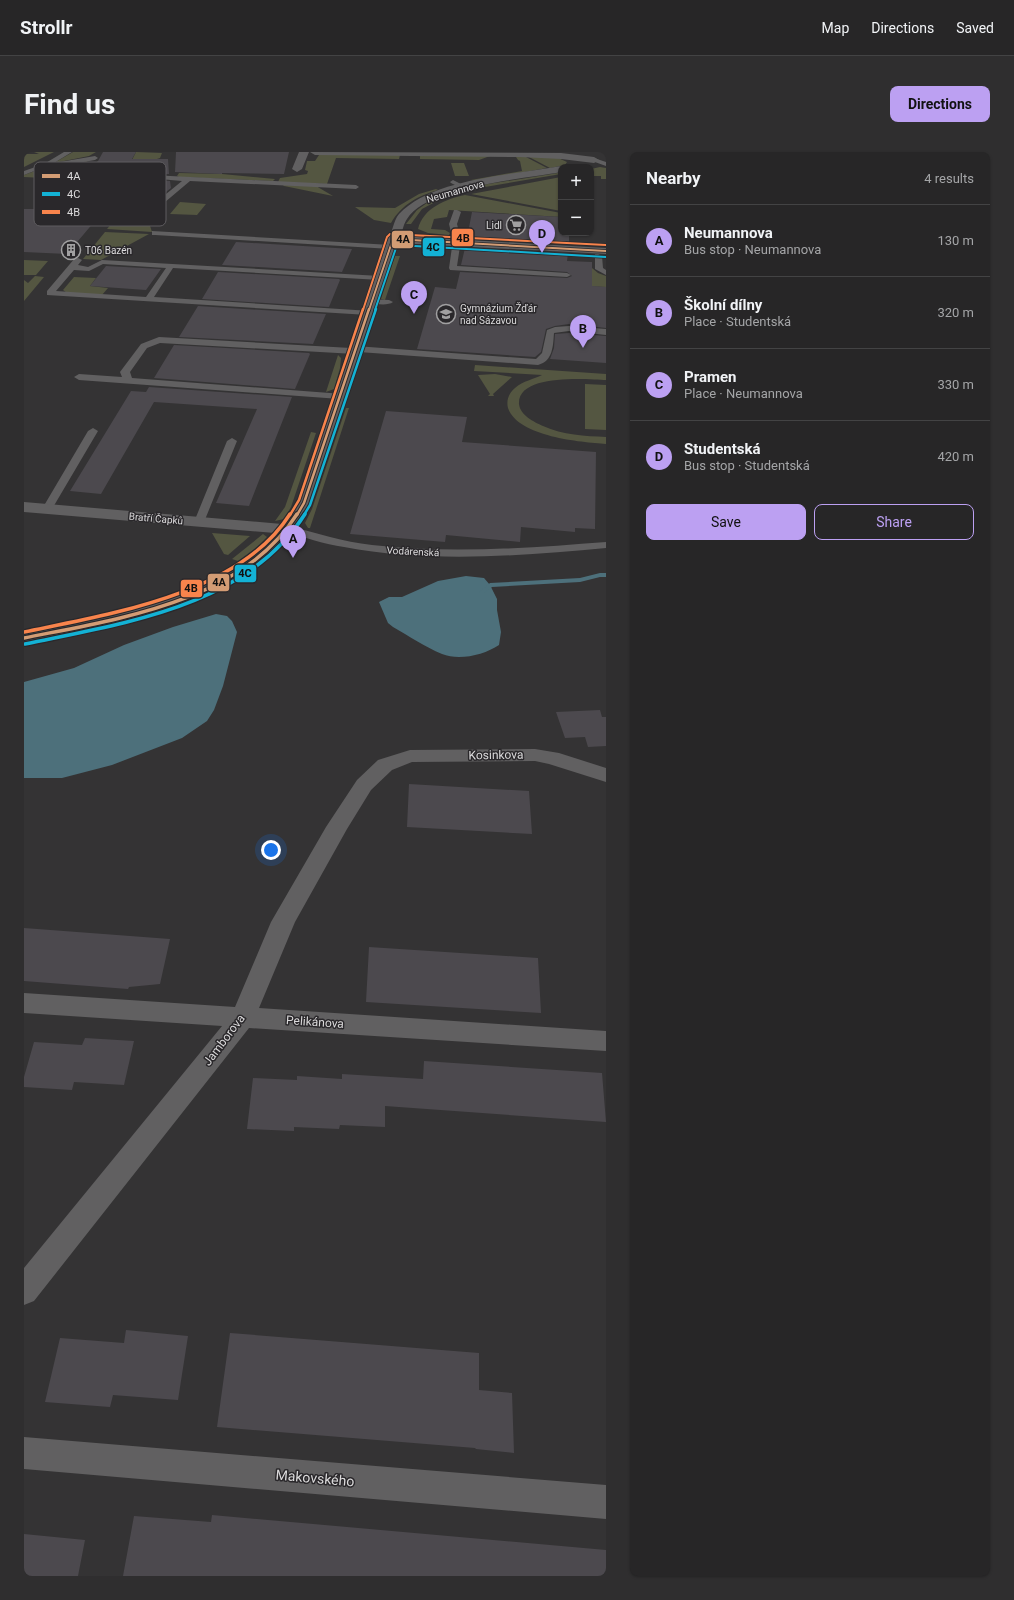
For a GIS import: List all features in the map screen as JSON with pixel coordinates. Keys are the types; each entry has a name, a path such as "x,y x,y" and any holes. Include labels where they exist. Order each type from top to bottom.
{"street":[{"path":"297,169 304,152"},
{"path":"315,152 520,155 561,154 594,160"},
{"path":"580,164 606,156"},
{"name":"Neumannova","path":"24,638 148,611 200,591 246,568 289,529 304,503 355,350 402,217 409,209 427,198 463,188 558,170"},
{"path":"392,243 456,243 602,254"},
{"name":"Bratří Čapků","path":"24,507 289,529"},
{"name":"Kosinkova","path":"385,764 410,756 535,755 552,758 606,775"},
{"name":"Jamborova","path":"24,1291 243,1017 283,922 353,802 364,785 385,764"},
{"name":"Pelikánova","path":"24,1003 606,1041"},
{"name":"Makovského","path":"24,1453 606,1502"}],"lane":[{"path":"51,162 69,152"},
{"path":"72,162 95,158"},
{"path":"594,160 606,164"},
{"path":"24,173 34,169"},
{"path":"166,177 356,187"},
{"path":"166,198 188,178"},
{"path":"453,182 463,188"},
{"path":"457,212 453,224 456,230 453,268 567,275"},
{"path":"155,234 392,243"},
{"path":"602,254 599,269 606,273"},
{"path":"80,258 50,293 370,307 389,302"},
{"path":"72,268 89,269 102,262 380,278"},
{"path":"149,298 171,266"},
{"path":"130,381 126,377 125,372 144,346 159,340 355,350 538,362 544,360 547,355 550,332 553,330 565,329 606,332"},
{"path":"79,377 340,396"},
{"path":"47,509 93,431"},
{"path":"199,522 232,442"},
{"name":"Vodárenská","path":"289,529 319,539 384,550 430,553 606,545"},
{"path":"585,547 606,537"}],"green space":[{"path":"34,152 54,152 24,167 24,156 27,154 39,154"},
{"path":"73,152 96,152 89,156 56,162"},
{"path":"136,152 162,153 160,158 154,160 131,162"},
{"path":"319,155 400,155 399,159 336,158 327,184 278,182 280,178 307,174 308,171 305,170 307,161 315,161"},
{"path":"420,155 490,156 479,160 420,159"},
{"path":"516,157 526,157 547,168 475,181 471,180 522,171 520,161"},
{"path":"529,157 556,157 567,162 566,164 558,164 558,166 550,168"},
{"path":"98,161 131,162 97,162"},
{"path":"451,163 464,163 469,176 455,176"},
{"path":"594,168 606,168 606,179 601,179 601,176 594,176"},
{"path":"34,171 34,178 24,177 24,175"},
{"path":"179,173 222,174 275,179 273,181 179,177 177,176"},
{"path":"558,173 558,175 485,187 482,185"},
{"path":"558,178 558,210 471,194"},
{"path":"282,184 316,186 333,196 284,186"},
{"path":"479,187 481,188 437,201 422,209 411,224 406,224 417,210 434,198"},
{"path":"436,189 438,190 417,198 405,206 395,216 391,223 374,220 355,207 395,208 419,194"},
{"path":"465,195 558,212 558,217 449,210 447,217 434,219 431,229 445,230 450,233 449,235 428,233 418,229 425,215 430,210 450,199"},
{"path":"180,202 206,204 197,215 170,214"},
{"path":"110,226 150,226 152,232 107,229"},
{"path":"105,232 149,234 101,260 83,259"},
{"path":"395,256 400,256 385,300 381,299"},
{"path":"24,260 48,261 36,275 24,275"},
{"path":"592,268 598,273 606,276 606,287 584,286"},
{"path":"35,276 44,277 24,301 24,280 28,283"},
{"path":"74,277 96,278 90,286 108,288 102,295 67,293 63,290"},
{"path":"338,355 341,358 340,368 334,389 326,392"},
{"path":"475,365 606,374 606,380 555,380 529,387 521,394 519,404 525,415 539,424 566,433 606,437 606,444 582,442 551,436 524,426 514,418 508,408 508,397 518,386 542,375 474,371"},
{"path":"495,374 512,377 493,394 494,396 488,396 490,394 478,375"},
{"path":"585,384 606,385 606,430 585,429"},
{"path":"346,408 349,408 310,528 308,528 305,523 312,509"},
{"path":"311,432 316,433 291,507 284,519 275,521 285,507"},
{"path":"212,533 250,536 228,555 224,554"},
{"path":"263,534 267,537 257,547 238,561 232,559"}],"water":[{"path":"466,576 484,578 490,585 497,599 497,610 501,632 499,645 493,649 471,656 449,656 423,645 388,623 379,602 389,597 402,597 438,581"},
{"path":"216,614 227,616 232,621 237,632 223,686 214,710 207,721 182,738 112,765 62,778 24,778 24,682 74,668 124,645 173,627"}],"building":[{"path":"103,152 136,152 132,159 168,159 169,174 166,174 166,162 97,162"},
{"path":"176,152 289,152 284,174 222,174 175,172"},
{"path":"166,181 170,181 171,188 166,192"},
{"path":"24,209 34,209 34,226 91,226 67,254 24,252"},
{"name":"Lidl","path":"472,212 558,217 558,236 569,236 569,244 467,238"},
{"path":"236,242 352,249 342,272 222,265"},
{"path":"465,248 568,253 567,261 592,262 592,286 606,287 606,328 569,324 546,329 541,352 535,357 417,349 435,287 456,289 460,272 567,278 572,276 567,272 461,265"},
{"path":"106,266 161,269 146,290 90,286"},
{"path":"218,272 340,280 329,307 202,299"},
{"path":"198,306 326,314 313,344 179,337"},
{"path":"569,333 606,336 606,363 550,359 554,348 555,334"},
{"path":"174,345 310,354 295,389 154,378"},
{"path":"149,387 292,397 249,506 216,503 257,409 154,402 101,494 70,491 131,391 146,392"},
{"path":"386,411 467,417 462,442 596,452 595,529 575,528 575,532 521,527 520,542 446,535 445,542 350,534"},
{"path":"600,710 602,717 606,717 606,746 588,747 585,737 565,738 556,712"},
{"path":"409,784 529,791 532,834 407,827"},
{"path":"24,928 170,939 160,984 129,987 128,989 24,981"},
{"path":"369,947 538,958 541,1013 366,1002"},
{"path":"85,1038 134,1041 124,1085 74,1082 72,1090 24,1087 24,1077 34,1042 82,1045"},
{"path":"424,1061 602,1073 606,1122 385,1106 385,1127 340,1125 339,1129 294,1127 294,1131 247,1129 253,1078 297,1080 297,1076 342,1079 342,1074 423,1079"},
{"path":"126,1330 188,1336 178,1400 113,1395 110,1407 45,1402 60,1338 124,1343"},
{"path":"230,1333 479,1353 479,1390 512,1393 514,1453 475,1448 217,1427"},
{"path":"212,1515 606,1550 606,1576 123,1576 134,1516 211,1522"},
{"path":"24,1534 85,1540 78,1576 24,1576"}],"waterway":[{"path":"482,592 490,585 580,580 606,575"}],"transit line":[{"name":"4B","path":"24,632 125,610 190,589 221,574 250,556 276,533 299,500 387,237 390,234 606,245"},
{"name":"4A","path":"24,638 120,618 183,599 213,586 241,570 282,536 304,503 393,239 606,251"},
{"name":"4C","path":"25,644 94,630 129,621 199,599 231,583 260,564 286,540 310,505 397,245 606,257"}],"place":[{"name":"Lidl","path":"516,225"},
{"name":"T06 Bazén","path":"71,250"},
{"name":"Studentská","path":"542,253"},
{"name":"Pramen","path":"414,314"},
{"name":"Gymnázium Žďár nad Sázavou","path":"446,314"},
{"name":"Školní dílny","path":"583,348"},
{"name":"Neumannova","path":"293,558"}]}
